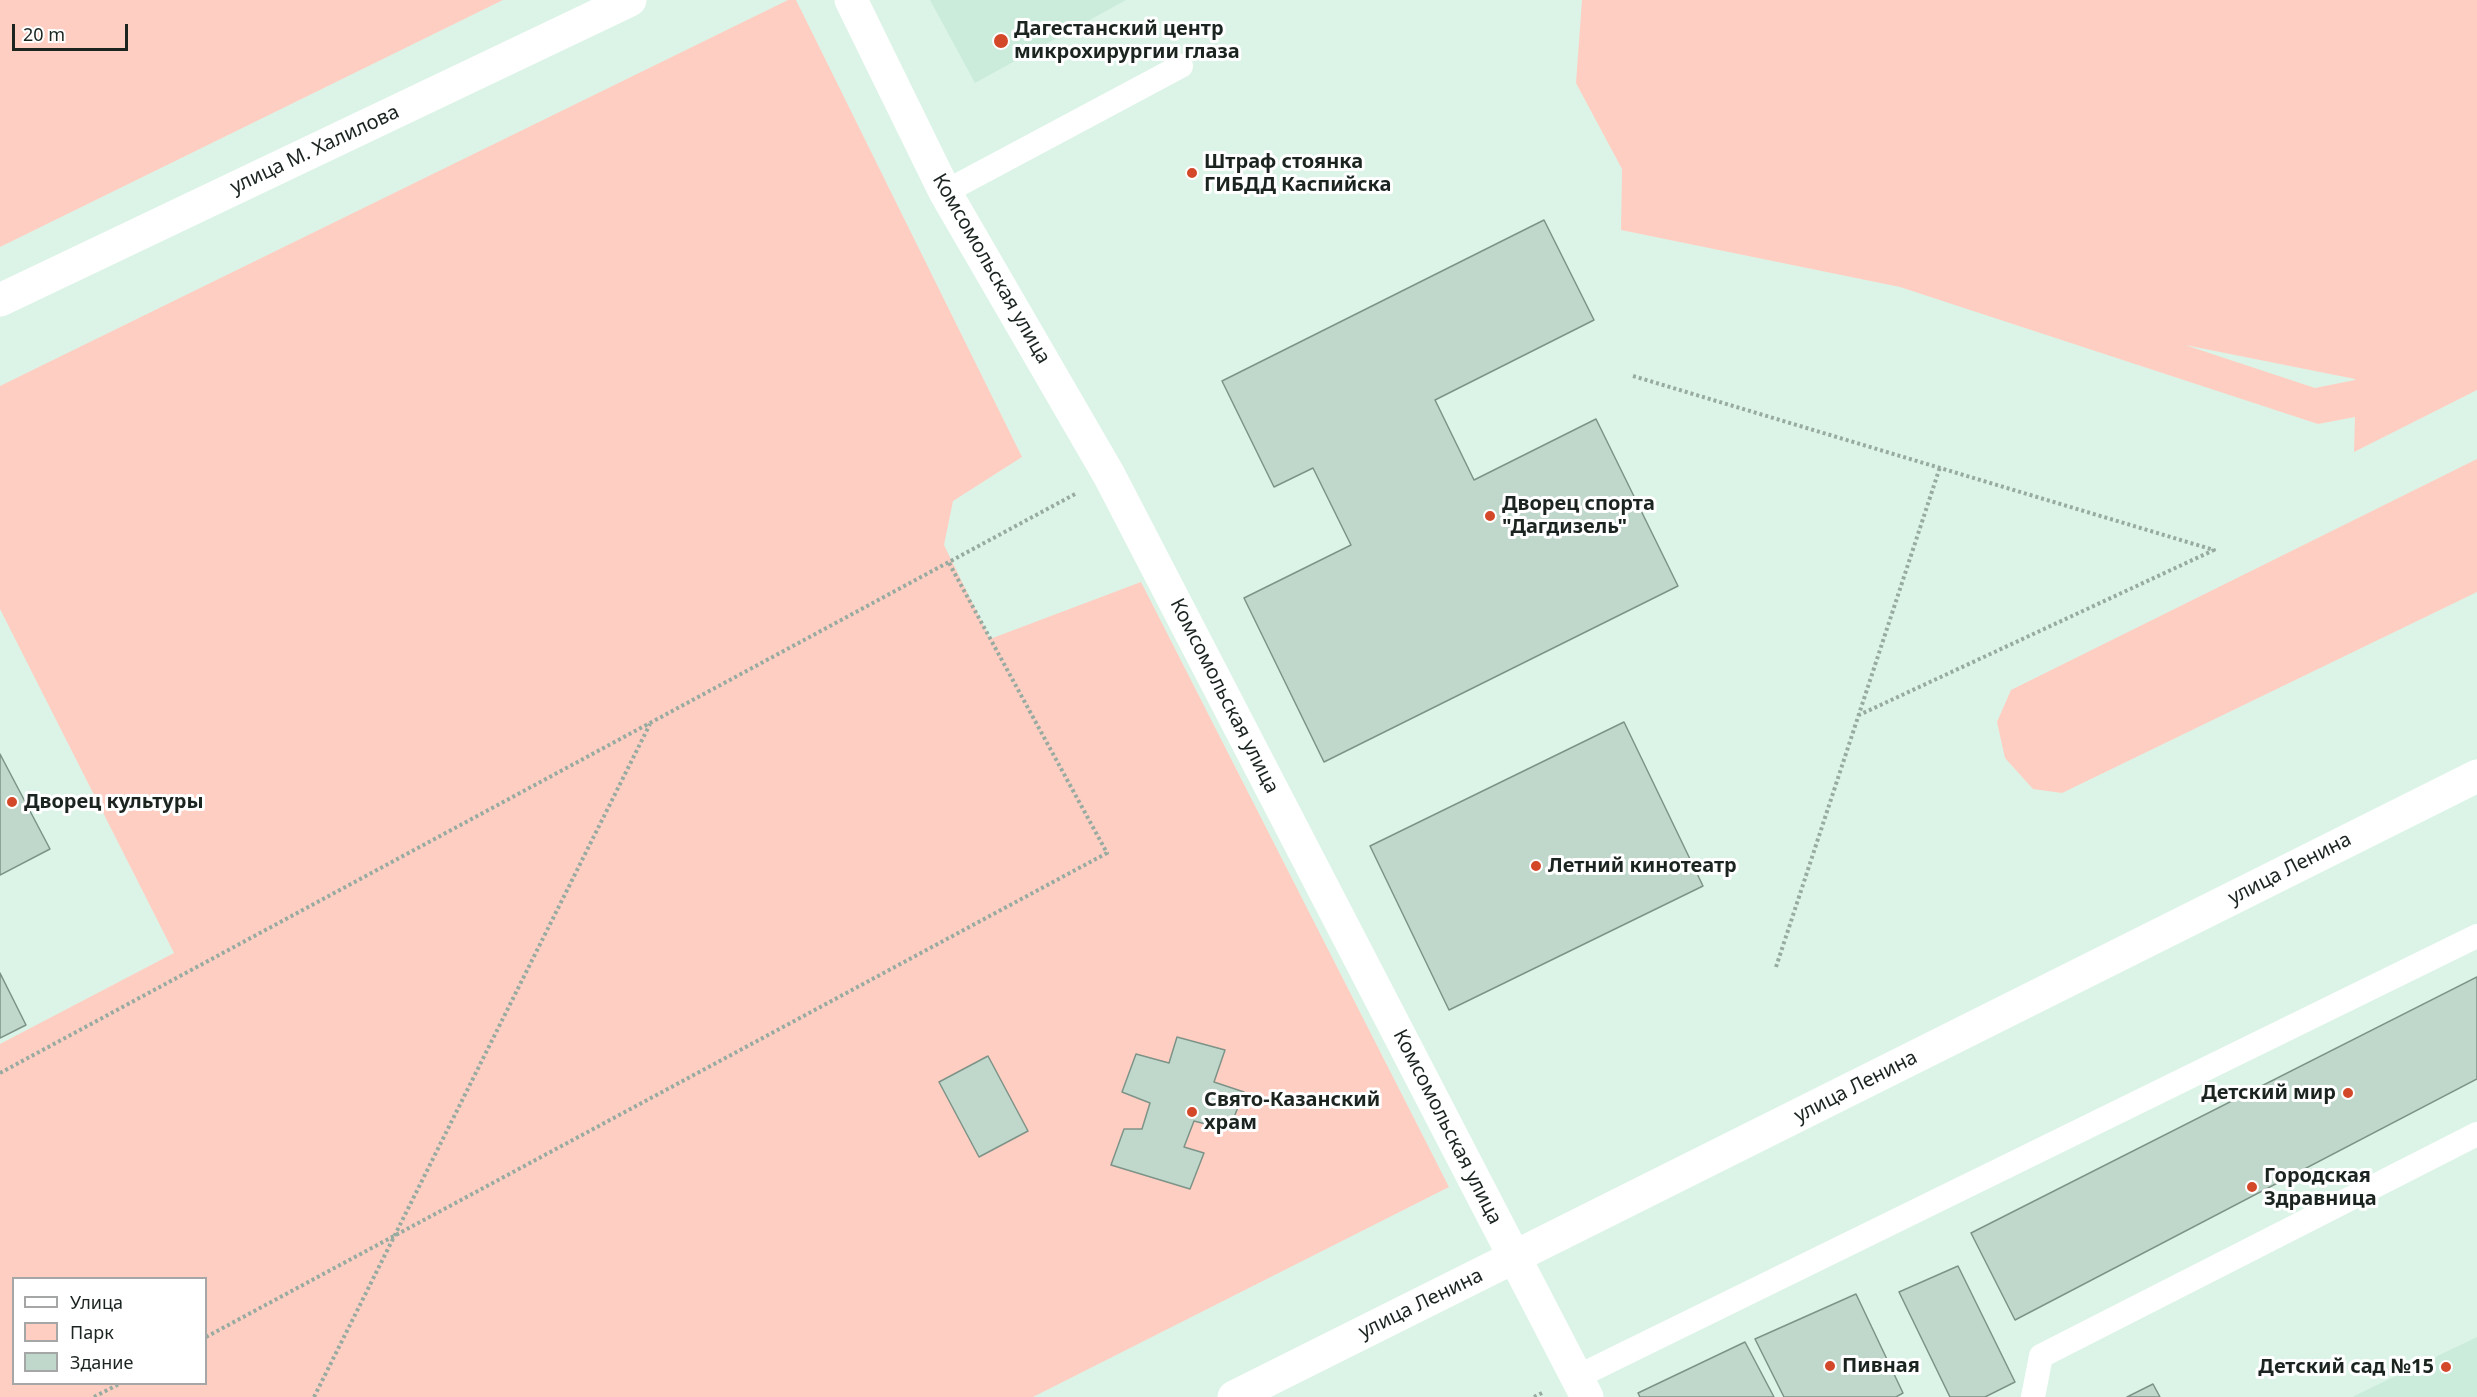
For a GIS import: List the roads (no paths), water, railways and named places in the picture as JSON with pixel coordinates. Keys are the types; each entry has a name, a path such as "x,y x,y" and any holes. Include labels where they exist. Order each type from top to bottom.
{"street":[{"name":"улица М. Халилова","path":"0,300 630,0"},
{"name":"Комсомольская улица","path":"851,0 945,192 1109,475 1582,1387"},
{"name":"улица Ленина","path":"1234,1397 2477,776"}],"lane":[{"path":"945,192 1181,66"},
{"path":"1582,1387 2477,936"},
{"path":"2033,1397 2041,1356 2477,1134"}],"place":[{"name":"Дагестанский центр микрохирургии глаза","path":"1001,41"},
{"name":"Штраф стоянка ГИБДД Каспийска","path":"1192,173"},
{"name":"Дворец спорта \"Дагдизель\"","path":"1490,516"},
{"name":"Дворец культуры","path":"12,802"},
{"name":"Летний кинотеатр","path":"1536,866"},
{"name":"Детский мир","path":"2348,1093"},
{"name":"Свято-Казанский храм","path":"1192,1112"},
{"name":"Городская Здравница","path":"2252,1187"},
{"name":"Пивная","path":"1830,1366"},
{"name":"Детский сад №15","path":"2446,1367"}]}
